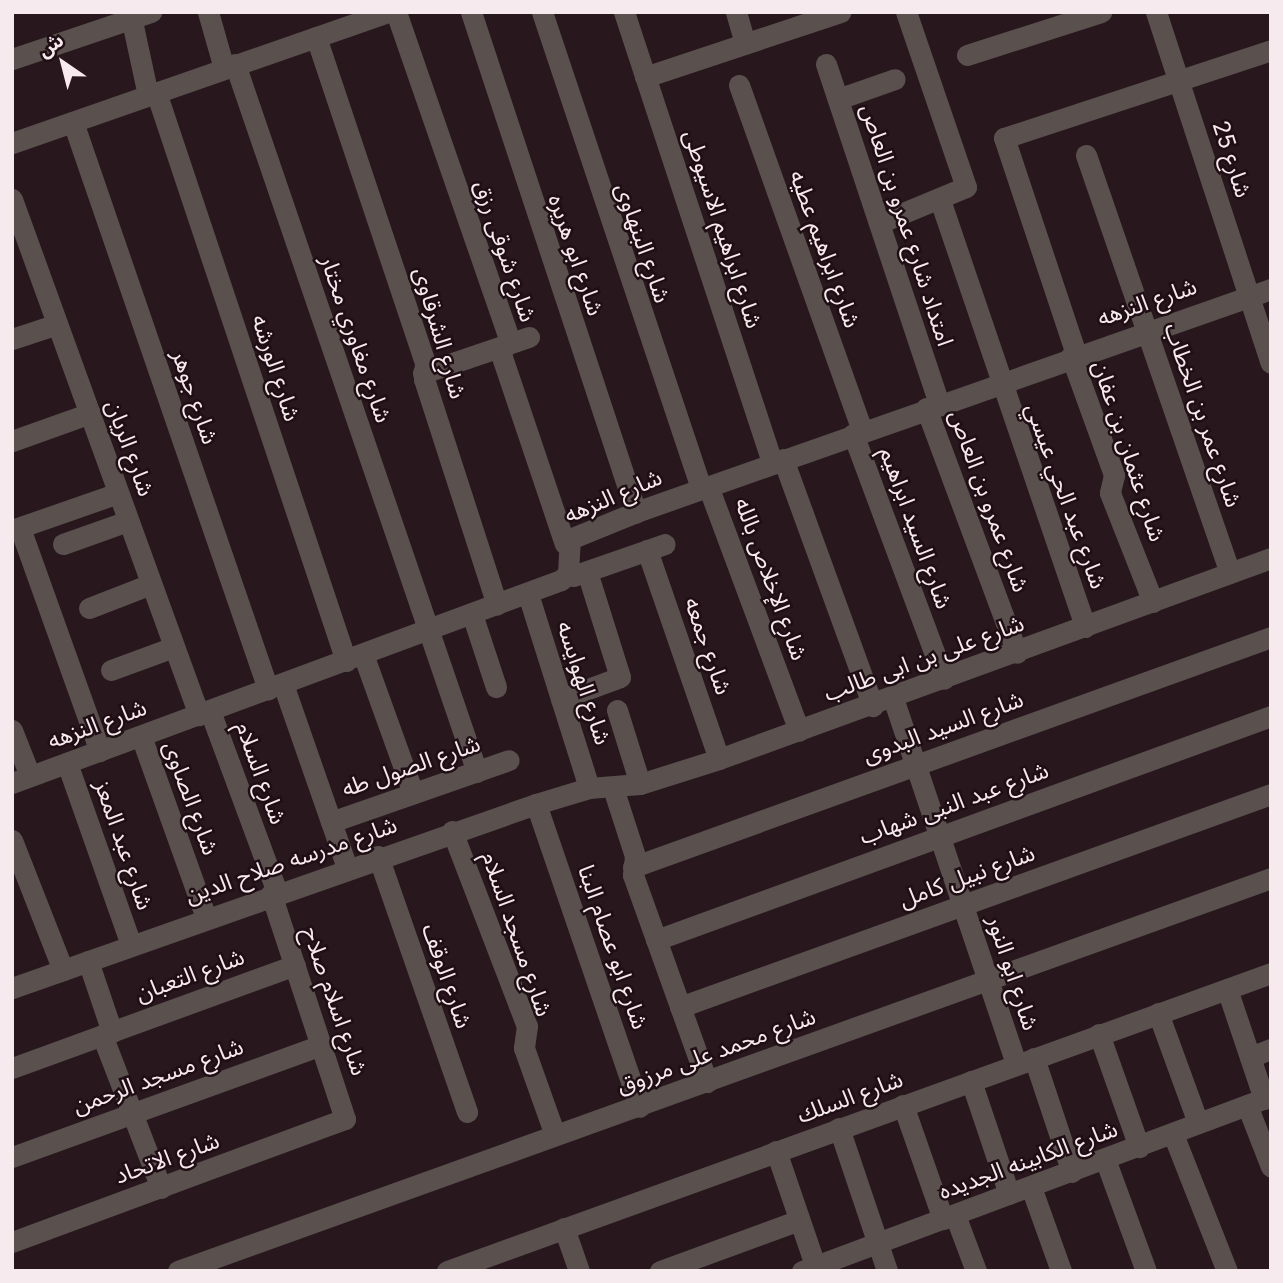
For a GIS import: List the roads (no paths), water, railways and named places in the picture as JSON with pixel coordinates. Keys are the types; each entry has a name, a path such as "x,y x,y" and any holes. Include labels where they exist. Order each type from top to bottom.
{"street":[{"path":"12,59 130,16 151,12"},
{"name":"شارع مغاوري مختار","path":"208,12 477,772"},
{"path":"12,143 388,12"},
{"name":"شارع شوقى رزق","path":"396,12 509,338 502,347 565,544"},
{"name":"شارع ابو هريره","path":"471,12 636,512"},
{"name":"شارع البنهاوى","path":"542,12 704,487"},
{"name":"شارع ابراهيم الاسيوطى","path":"624,12 778,461 883,702"},
{"path":"736,12 745,44"},
{"path":"645,77 840,12"},
{"path":"879,223 961,193 967,183 906,12"},
{"path":"967,55 1101,12"},
{"name":"شارع 25","path":"1156,12 1271,363"},
{"name":"شارع الورشه","path":"130,16 152,94 354,658 413,793"},
{"name":"شارع الشرقاوى","path":"316,37 425,363 423,373 497,605"},
{"path":"1178,80 1271,50"},
{"name":"امتداد شارع عمرو بن العاص","path":"826,64 879,223 933,405"},
{"path":"838,99 895,79"},
{"name":"شارع عثمان بن عفان","path":"1153,602 1110,493 1114,475 1004,138 1178,80"},
{"name":"شارع ابراهيم عطيه","path":"739,85 858,432"},
{"name":"شارع جوهر","path":"73,121 275,686 331,822 346,868"},
{"name":"شارع عمر بن الخطاب","path":"1086,155 1230,573"},
{"name":"شارع الريان","path":"12,199 19,241 57,324 174,647 204,713"},
{"name":"شارع عبد الحي عيسي","path":"940,200 998,382 1085,627"},
{"name":"شارع النزهه","path":"21,780 528,594 577,573 565,544 636,512 1145,329 1271,289"},
{"path":"12,339 57,324"},
{"path":"423,373 529,337"},
{"name":"شارع عمرو بن العاص","path":"933,405 1017,653"},
{"path":"12,441 90,413"},
{"name":"شارع السيد ابراهيم","path":"858,432 944,679"},
{"name":"شارع الإخلاص بالله","path":"704,487 799,731"},
{"path":"100,751 16,529 118,493"},
{"path":"63,544 128,521"},
{"name":"شارع جمعه","path":"577,573 656,547 719,759"},
{"name":"شارع على بن ابى طالب","path":"589,788 613,788 640,783 719,759 883,702 1271,558"},
{"path":"561,699 620,677 577,573"},
{"path":"89,608 151,584"},
{"name":"شارع الهوايسه","path":"528,594 589,788"},
{"path":"472,614 496,687"},
{"name":"شارع السيد البدوى","path":"633,867 1271,637"},
{"path":"111,670 174,647"},
{"name":"شارع ابو النور","path":"883,702 915,765 988,983 1025,1061 1072,1172"},
{"path":"617,710 640,783"},
{"name":"شارع السلام","path":"204,713 274,893"},
{"name":"شارع عبد النبى شهاب","path":"656,940 1271,716"},
{"path":"12,730 21,780"},
{"name":"شارع الصاوى","path":"141,736 206,918"},
{"name":"شارع الصول طه","path":"331,822 509,760"},
{"name":"شارع عبد المعز","path":"67,763 131,945"},
{"name":"شارع مدرسه صلاح الدين","path":"12,988 378,856 589,788"},
{"path":"613,788 633,867 656,940 707,1083"},
{"name":"شارع نبيل كامل","path":"680,1007 1271,794"},
{"name":"شارع ابو عصام البنا","path":"536,804 640,1107"},
{"name":"شارع مسجد السلام","path":"452,831 527,1026 524,1048 555,1135"},
{"path":"12,841 63,970"},
{"name":"شارع الوقف","path":"378,856 467,1112"},
{"name":"شارع محمد على مرزوق","path":"178,1271 988,983 1271,878"},
{"name":"شارع اسلام صلاح","path":"274,893 295,965 345,1112 340,1123"},
{"path":"88,961 132,1113 161,1188"},
{"name":"شارع التعبان","path":"12,1068 295,965"},
{"name":"شارع السلك","path":"447,1271 494,1263 564,1228 1271,972"},
{"path":"1227,989 1261,1100 1271,1167"},
{"path":"1158,1013 1198,1123"},
{"path":"1099,1034 1139,1147"},
{"name":"شارع مسجد الرحمن","path":"12,1157 322,1045"},
{"path":"1250,1057 1271,1049"},
{"path":"971,1081 1009,1194"},
{"name":"شارع الكابينه الجديده","path":"811,1269 1261,1100"},
{"path":"903,1105 949,1217 976,1271"},
{"name":"شارع الاتحاد","path":"12,1242 340,1123"},
{"path":"839,1128 887,1271"},
{"path":"1173,1134 1227,1271"},
{"path":"776,1152 799,1220 811,1269"},
{"path":"1105,1159 1146,1271"},
{"path":"1031,1187 1061,1271"},
{"path":"660,1271 799,1220"},
{"path":"564,1228 579,1271"}]}
